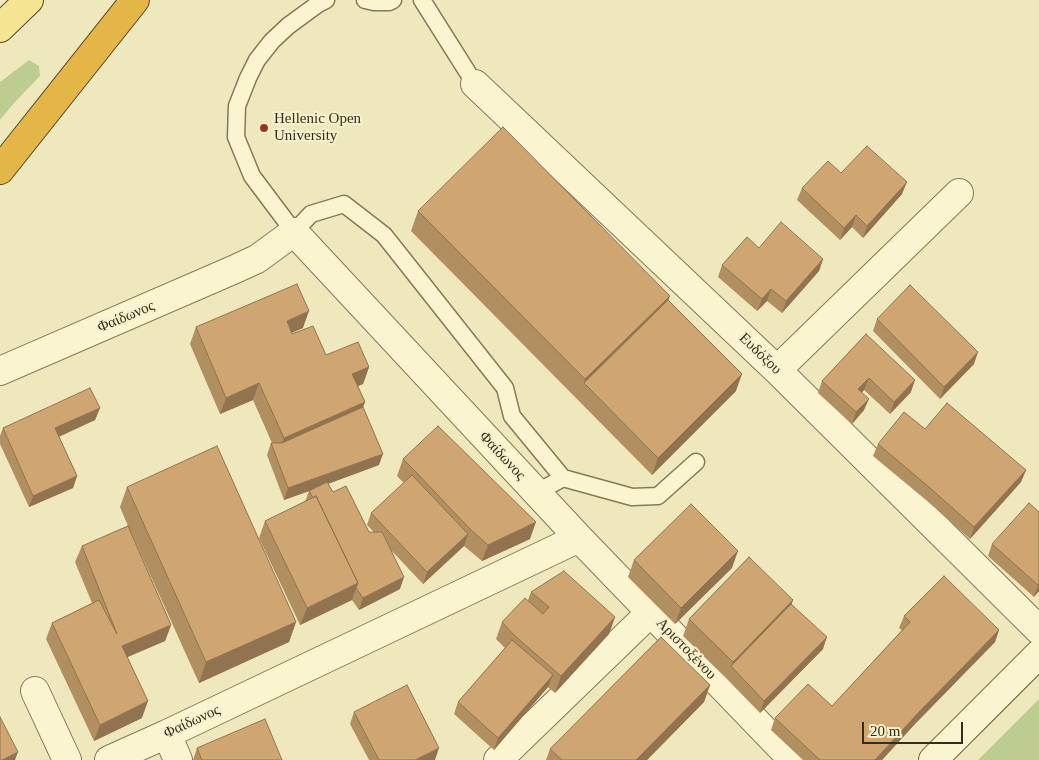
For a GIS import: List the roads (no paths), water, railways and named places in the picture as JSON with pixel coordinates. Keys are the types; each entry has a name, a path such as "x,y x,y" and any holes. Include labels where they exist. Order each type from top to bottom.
{"highway":[{"path":"0,170 135,0"}],"main road":[{"path":"0,28 29,0"}],"street":[{"name":"Ευδόξου","path":"475,84 777,370 1039,630"},
{"path":"777,370 960,193"},
{"name":"Φαίδωνος","path":"0,371 233,270 257,258 294,232 579,538 109,760"},
{"name":"Αριστοξένου","path":"579,538 793,760"},
{"path":"498,760 651,612"},
{"path":"933,760 1039,654"},
{"path":"35,691 67,760"},
{"path":"167,734 178,760"}],"lane":[{"path":"326,0 288,26 257,60 237,106 236,137 252,176 294,232 311,214 344,204 384,235 506,388 512,416 563,478 632,497 658,496 696,462"},
{"path":"365,0 374,2 394,0"},
{"path":"422,0 475,84"},
{"path":"536,493 563,478"}],"place":[{"name":"Hellenic Open University","path":"264,128"}]}
